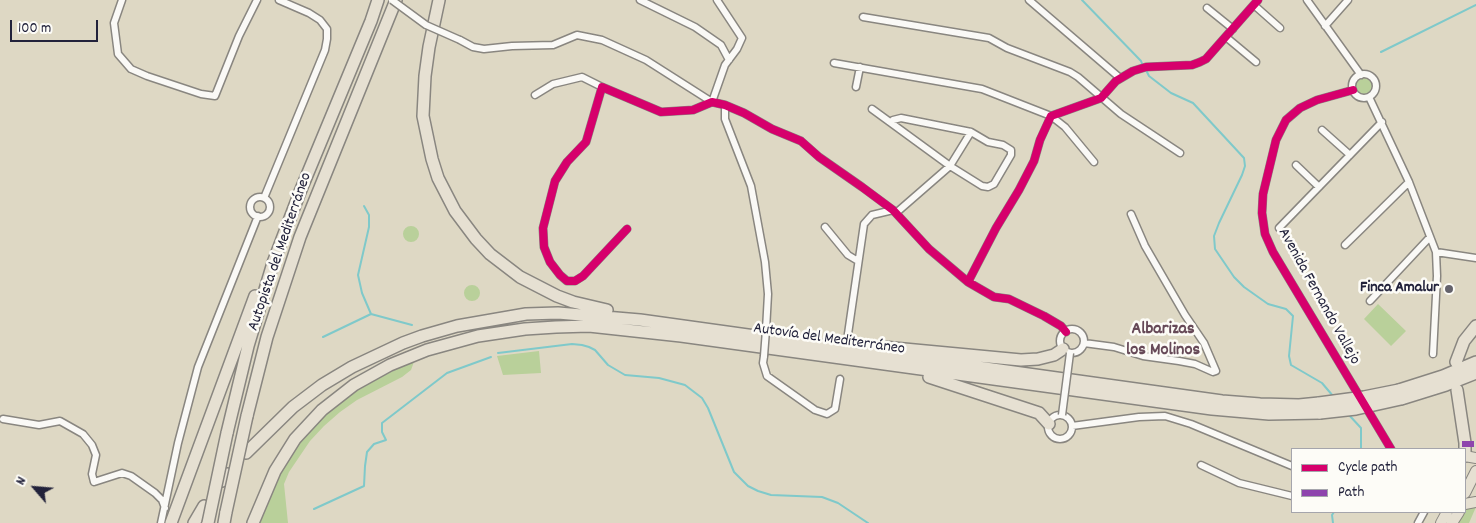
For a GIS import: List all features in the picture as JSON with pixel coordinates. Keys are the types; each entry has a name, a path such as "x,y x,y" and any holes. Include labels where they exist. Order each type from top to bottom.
{"highway":[{"name":"Autopista del Mediterráneo","path":"208,523 248,346 273,263 328,121 371,21 378,0"},
{"name":"Autopista del Mediterráneo","path":"225,518 247,416 268,337 300,237 394,0"},
{"path":"439,0 427,57 423,116 427,140 438,178 455,211 476,239 507,268 520,277 565,299 623,313 640,320"},
{"path":"171,523 313,146 328,121"},
{"name":"Autovía del Mediterráneo","path":"246,453 293,407 322,385 352,367 404,343 457,326 526,314 568,314 640,320 1222,401 1320,408 1356,409 1400,394 1476,362"},
{"path":"1456,362 1464,341 1476,326"},
{"name":"Autovía del Mediterráneo","path":"253,523 275,471 296,439 322,410 354,385 409,357 460,340 556,327 595,327 681,336 1212,410 1269,414 1320,408"},
{"path":"819,345 857,345 1021,360 1038,359 1067,351"},
{"path":"850,360 864,365 924,375 955,384 1039,413 1049,424"},
{"name":"Autovía del Mediterráneo","path":"1400,394 1446,385 1476,373"},
{"path":"1457,390 1465,448"},
{"path":"194,523 204,506"}],"main road":[{"path":"1466,491 1476,471"},
{"path":"1450,523 1458,513"}],"street":[{"path":"122,0 114,23 118,54 131,69 201,94 215,96 239,36 257,0"},
{"path":"264,198 324,50 328,29 320,20 309,13 279,0"},
{"path":"394,0 426,25 474,47 484,49 553,45 577,35 602,40 646,60 712,102 744,113 772,129 801,141 819,157 894,212 929,250 968,282 994,296 1009,299 1044,316 1061,326 1066,332"},
{"path":"640,0 695,27 721,45 729,60"},
{"path":"535,95 553,84 582,77 661,112 693,110 712,102 725,65 737,49 742,38 717,0"},
{"path":"1029,0 1120,78"},
{"path":"1307,0 1360,75"},
{"path":"1326,26 1348,0"},
{"path":"968,282 1034,161 1040,140 1051,116 1101,98 1120,78 1139,68 1192,65 1206,59 1256,3 1280,28"},
{"path":"1207,8 1233,28"},
{"path":"863,17 989,38 1007,48 1070,72 1121,114 1180,153"},
{"path":"1226,37 1256,62"},
{"path":"834,62 982,89 1051,116 1065,127 1094,162"},
{"path":"856,86 860,67"},
{"path":"1360,75 1368,75 1374,80 1375,84 1374,91 1365,98 1358,96 1353,90 1353,82 1360,75"},
{"path":"602,87 586,142 567,162 555,181 543,228 544,247 550,262 560,275 567,281 575,281 583,276 627,229"},
{"name":"Avenida Fernando Vallejo","path":"1353,90 1316,100 1300,108 1286,120 1276,140 1263,194 1262,213 1265,234 1272,252 1390,448"},
{"path":"1369,96 1409,182 1436,252 1437,276 1433,354"},
{"path":"725,105 726,119 751,186 766,270 768,294 762,363 767,376 814,410 828,414 835,409 840,379"},
{"path":"872,109 891,123 950,166 982,186 988,187 994,184 1011,155 1011,150 1003,145 988,142 971,132 901,118 893,120 891,123"},
{"path":"1279,228 1382,122"},
{"path":"1322,130 1350,155"},
{"path":"848,334 864,224 867,219 872,215 894,212 950,166 971,132"},
{"path":"1296,165 1319,188"},
{"path":"1345,245 1409,182"},
{"path":"259,197 268,201 270,210 263,216 258,216 252,211 252,202 259,197"},
{"path":"1084,342 1114,347 1144,356 1187,362 1213,372 1216,371 1204,343 1180,308 1145,246 1131,214"},
{"path":"161,523 178,443 198,367 258,216"},
{"path":"824,227 848,254 858,261"},
{"path":"1370,300 1430,237"},
{"path":"1436,252 1476,258"},
{"path":"1062,415 1067,351 1061,338 1066,332 1077,330 1082,335 1084,342 1081,350 1078,352 1067,351"},
{"path":"1062,415 1068,419 1072,426 1068,436 1057,439 1051,435 1049,424 1055,416 1062,415"},
{"path":"1072,426 1138,417 1165,416 1191,424 1291,466"},
{"path":"3,419 40,425 60,421 83,434 92,445 96,455 92,474 94,482 122,473 131,476 155,493 162,500 165,508"},
{"name":"Avenida Fernando Vallejo","path":"1383,436 1386,448"},
{"path":"1201,464 1239,483 1291,496"}],"green space":[{"path":"1364,78 1370,80 1372,86 1370,92 1364,94 1358,92 1356,86 1358,80"},
{"path":"408,226 414,226 419,231 417,240 408,242 403,237 403,231"},
{"path":"472,285 480,293 472,301 464,293"},
{"path":"1378,304 1406,331 1391,346 1364,319"},
{"path":"539,351 541,373 503,375 497,356"},
{"path":"415,359 411,370 402,377 357,400 340,412 310,441 289,472 284,484 288,523 260,523 277,478 305,434 322,417 358,389"},
{"path":"1476,507 1469,523 1457,523 1461,513 1466,513 1466,508"}],"waterway":[{"path":"1082,0 1141,61 1143,66"},
{"path":"1381,52 1476,5"},
{"path":"1146,70 1149,76 1171,93 1193,103 1244,158 1245,166 1242,175 1214,236 1215,249 1234,277 1244,287 1268,304 1286,309 1293,316 1289,356 1291,365 1322,383 1333,396"},
{"path":"364,206 369,215 369,227 358,275 362,293 371,314 412,325"},
{"path":"323,337 371,314"},
{"path":"498,353 572,344 582,345 595,350 608,365 625,375 659,378 685,385 702,398 708,408 734,472 748,486 771,495 822,497 838,503 868,523"},
{"path":"314,509 364,486 367,452 374,444 386,440 382,432 382,423 447,373 491,357"},
{"path":"1349,415 1361,428 1361,448"},
{"path":"1333,513 1333,523"}],"marked path":[{"path":"1462,444 1476,444"}],"cycle path":[{"path":"968,282 1034,161 1040,140 1051,116 1101,98 1116,81 1133,71 1146,67 1192,65 1206,59 1258,0"},
{"path":"627,229 583,276 575,281 567,281 560,275 550,262 544,247 543,228 555,181 567,162 586,142 602,87 661,112 693,110 712,102 725,105 744,113 772,129 801,141 819,157 893,210 929,249 968,282 994,297 1009,299 1044,316 1061,326 1066,332"},
{"path":"1353,90 1317,100 1300,108 1286,120 1276,140 1263,194 1262,213 1265,234 1273,252 1390,448"}],"place":[{"name":"Finca Amalur","path":"1449,289"}],"district":[{"name":"Albarizas los Molinos","path":"1163,341"}]}
